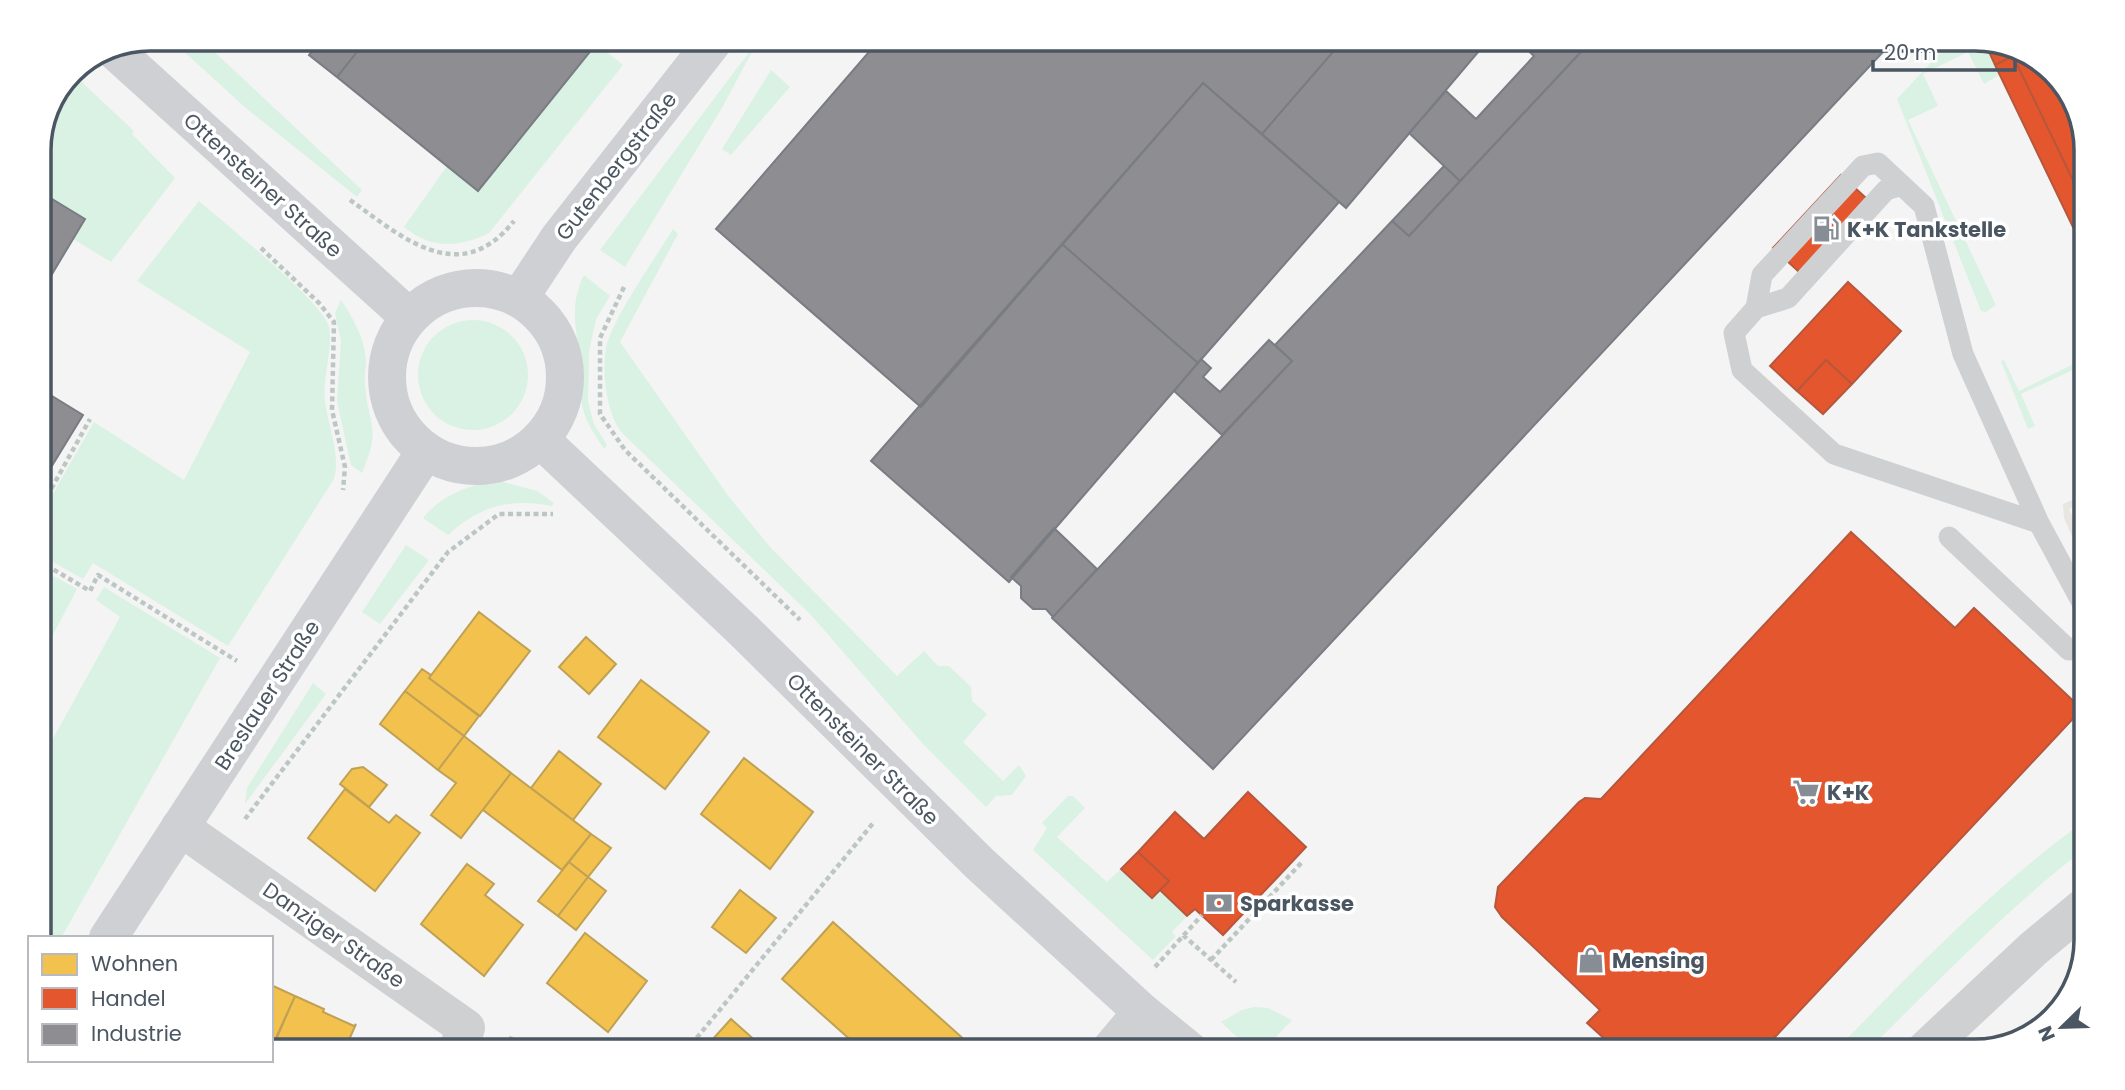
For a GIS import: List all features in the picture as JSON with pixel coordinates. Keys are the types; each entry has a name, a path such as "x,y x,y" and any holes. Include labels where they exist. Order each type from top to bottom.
{"street":[{"name":"Gutenbergstraße","path":"520,297 559,238 706,51"},
{"name":"Ottensteiner Straße","path":"120,56 409,317"},
{"path":"490,287 520,297 550,325 563,354 566,384 559,414 541,440 513,460 482,467 454,465 425,452 408,436 392,409 386,379 393,344 409,317 432,299 461,289 490,287"},
{"name":"Ottensteiner Straße","path":"541,440 743,630 979,863 1174,1039"},
{"name":"Breslauer Straße","path":"109,936 425,452"},
{"name":"Danziger Straße","path":"180,827 466,1028 462,1039"},
{"path":"1938,1039 2033,949 2074,916"},
{"path":"1120,1039 1142,1012"}],"lane":[{"path":"2039,523 1834,454 1741,370 1734,333 1756,308 1762,275 1863,166 1878,163 1924,206 1936,243 1963,354 2039,523 2074,588"},
{"path":"1756,308 1788,298 1885,190 1902,185"},
{"path":"1949,537 2069,650 2074,650"}],"path":[{"path":"342,195 414,246 430,252 464,252 480,248 493,241 515,219"},
{"path":"252,238 319,303 334,322 332,410 345,467 345,487"},
{"path":"624,287 600,338 600,414 625,450 780,597 808,629"},
{"path":"51,489 90,419"},
{"path":"220,855 448,552 499,514 556,513"},
{"path":"51,568 90,591 98,575 238,662"},
{"path":"697,1039 877,817"},
{"path":"1211,960 1303,861"},
{"path":"1149,972 1202,915"},
{"path":"1183,935 1236,982"}],"green space":[{"path":"183,51 213,51 362,190 357,197 247,109"},
{"path":"591,51 606,51 623,65 489,233 467,241 445,244 424,239 404,227 447,166 479,191"},
{"path":"753,51 723,106 625,267 600,250"},
{"path":"1942,51 1989,52 1999,75 1984,84 1968,52 1923,74 1938,106 1908,120 1996,305 1986,312 1981,311 1897,99"},
{"path":"771,70 790,87 731,155 722,149"},
{"path":"80,80 134,131 132,134 175,178 111,262 73,239 85,219 51,198 51,143 54,124 67,95"},
{"path":"199,201 292,282 310,300 329,327 330,346 324,392 335,450 334,479 228,646 93,563 83,579 51,561 51,497 94,422 184,480 250,352 137,281"},
{"path":"673,229 678,234 620,342 729,497 771,548 897,676 924,651 938,666 949,666 971,687 972,701 987,714 963,742 1003,781 1019,765 1026,776 1012,795 996,796 986,807 923,744 811,615 621,432 612,414 606,392 606,348 625,305"},
{"path":"584,275 610,296 596,319 589,352 588,402 594,424 607,445 604,449 587,419 581,399 581,361 575,305"},
{"path":"341,300 357,328 366,360 365,383 373,435 362,473 351,465 337,401 341,341 335,313"},
{"path":"473,320 494,324 512,336 524,354 528,375 524,396 512,414 494,426 473,430 452,426 434,414 422,396 418,375 422,354 434,336 452,324"},
{"path":"2004,360 2019,391 2074,364 2074,370 2021,394 2035,426 2028,429 2001,361"},
{"path":"496,480 537,491 554,503 552,506 522,503 496,507 471,517 448,535 423,518 447,497 475,485"},
{"path":"406,545 429,560 380,624 362,612"},
{"path":"51,575 77,589 51,639"},
{"path":"104,587 220,658 62,936 51,936 51,742 120,617 96,600"},
{"path":"313,683 326,694 245,804 247,788"},
{"path":"1068,796 1073,796 1085,808 1057,837 1107,882 1121,869 1152,898 1160,890 1187,916 1172,932 1176,936 1153,960 1033,850 1047,828 1042,823"},
{"path":"2074,829 2074,858 2001,920 1879,1039 1847,1039 1987,901"},
{"path":"1268,1008 1292,1020 1274,1039 1239,1039 1221,1022 1242,1010"}],"sand":[{"path":"2074,499 2074,506 2069,509 2074,520 2074,541 2064,518 2063,504"}],"building: Wohnen":[{"path":"479,612 530,651 480,716 429,678"},
{"path":"586,637 616,664 589,694 559,667"},
{"path":"422,669 431,675 429,678 479,716 464,736 405,691"},
{"path":"641,680 709,732 665,789 598,737"},
{"path":"405,691 464,736 438,770 380,724"},
{"path":"464,736 511,773 461,838 431,815 456,783 438,770"},
{"path":"559,751 601,784 573,820 531,788"},
{"path":"744,758 813,812 770,869 701,814"},
{"path":"363,767 387,785 369,807 340,784 352,769"},
{"path":"511,773 591,834 562,870 483,810"},
{"path":"345,789 389,823 396,815 420,833 375,891 308,838"},
{"path":"591,834 611,848 588,877 569,862"},
{"path":"569,862 588,877 558,916 538,901"},
{"path":"467,864 494,884 485,895 523,925 484,976 421,924"},
{"path":"588,877 606,891 576,930 558,916"},
{"path":"740,890 776,918 746,953 712,927"},
{"path":"833,922 964,1039 850,1039 782,979"},
{"path":"585,933 647,981 608,1032 547,983"},
{"path":"273,986 295,996 276,1039 273,1039"},
{"path":"295,996 324,1009 323,1012 354,1026 356,1024 349,1039 276,1039"},
{"path":"731,1019 754,1039 713,1039"}],"building: Handel":[{"path":"1989,52 2010,57 1995,65"},
{"path":"2010,57 2015,59 2074,182 2074,229 1995,65"},
{"path":"2015,59 2041,75 2064,106 2074,143 2074,182"},
{"name":"K+K Tankstelle","path":"1841,175 1878,209 1810,282 1773,248"},
{"path":"1848,282 1901,331 1852,384 1826,360 1797,391 1770,366"},
{"path":"1826,360 1852,384 1823,414 1797,391"},
{"name":"K+K","path":"1851,532 1955,628 1974,608 2074,702 2074,718 1773,1039 1605,1039 1587,1023 1600,1010 1502,917 1495,907 1498,887 1579,802 1585,798 1601,799"},
{"path":"1248,792 1306,847 1223,935 1195,909 1187,916 1160,890 1169,881 1138,852 1175,812 1204,839"},
{"path":"1138,852 1169,881 1152,898 1121,869"}],"building: Industrie":[{"path":"312,51 358,51 337,77 309,55"},
{"path":"358,51 591,51 478,191 337,77"},
{"path":"870,51 1334,51 1262,134 1203,83 921,407 716,229"},
{"path":"1334,51 1479,51 1346,208 1262,134"},
{"path":"1529,51 1582,51 1460,181 1409,133 1446,91 1476,119 1534,56"},
{"path":"1582,51 1884,51 1213,769 1052,618 1292,361 1275,345 1392,221 1409,236"},
{"path":"1203,83 1339,202 1198,363 1062,244"},
{"path":"1444,166 1460,181 1409,236 1392,221"},
{"path":"51,198 85,219 51,273"},
{"path":"1062,244 1198,363 1009,582 871,461"},
{"path":"1269,340 1292,361 1222,435 1174,391 1201,359 1211,368 1203,377 1220,392"},
{"path":"51,395 83,415 51,467"},
{"path":"1054,528 1097,569 1053,617 1046,609 1033,609 1021,598 1021,586 1011,577"}],"place":[{"name":"K+K Tankstelle","path":"1826,229"},
{"name":"K+K","path":"1806,792"},
{"name":"Sparkasse","path":"1219,903"},
{"name":"Mensing","path":"1591,960"}]}
